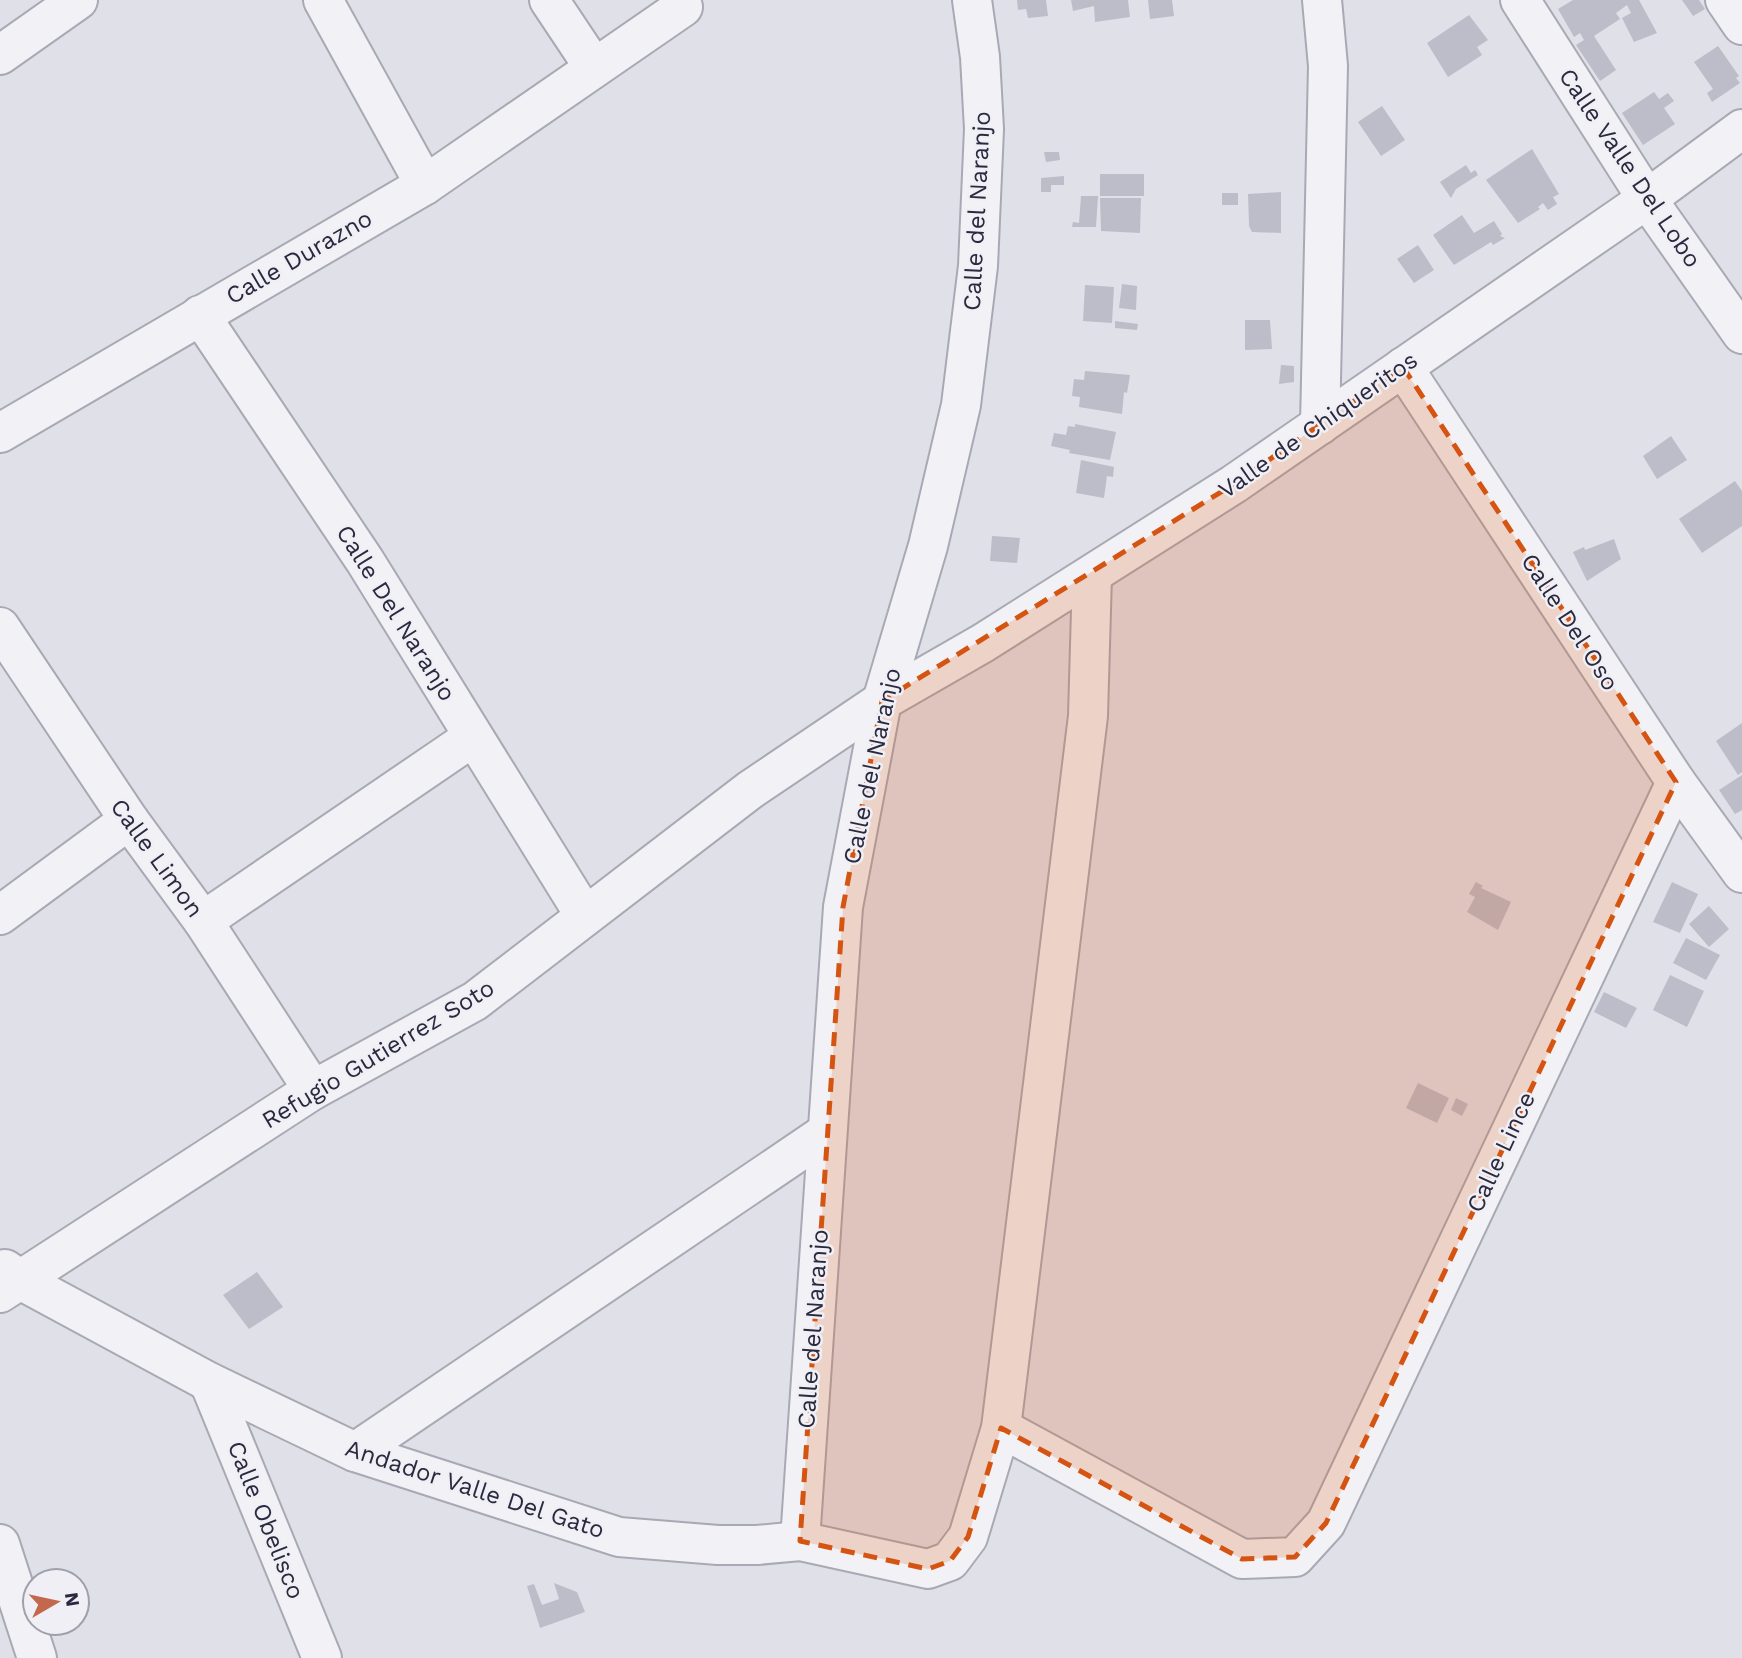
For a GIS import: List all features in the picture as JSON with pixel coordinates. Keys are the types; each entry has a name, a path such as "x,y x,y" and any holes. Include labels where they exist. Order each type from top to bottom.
{"street":[{"path":"0,55 78,0"},
{"path":"323,0 425,185"},
{"path":"549,0 585,54 591,70"},
{"name":"Calle del Naranjo","path":"800,1541 843,907 882,701 928,546 961,405 978,266 984,129 980,57 972,0"},
{"path":"1320,425 1328,66 1322,0"},
{"name":"Calle Valle Del Lobo","path":"1520,0 1647,199 1742,334"},
{"path":"1725,0 1742,25"},
{"name":"Calle Durazno","path":"0,433 425,185 682,8"},
{"name":"Valle de Chiqueritos","path":"882,701 983,643 1234,484 1647,199 1742,129"},
{"name":"Calle Del Naranjo","path":"200,315 365,561 586,916"},
{"name":"Calle Del Oso","path":"1403,367 1676,782 1742,873"},
{"name":"Andador Valle Del Gato","path":"7,1280 355,1452 619,1536 718,1545 800,1541 928,1569 950,1561 968,1537 1001,1428 1088,716 1092,575"},
{"name":"Calle Limon","path":"0,627 129,820 203,921 313,1090"},
{"name":"Refugio Gutierrez Soto","path":"7,1280 313,1090 475,1001 750,790 882,701"},
{"path":"203,921 473,737"},
{"name":"Calle Lince","path":"1001,1428 1242,1559 1295,1557 1326,1522 1676,782"},
{"path":"0,915 129,820"},
{"path":"355,1452 826,1133"},
{"name":"Calle Obelisco","path":"209,1382 322,1658"},
{"path":"0,1544 37,1658"}],"highlighted area":[{"path":"1403,367 1676,782 1326,1523 1295,1557 1242,1559 1001,1428 968,1537 950,1561 928,1569 800,1541 843,907 882,701 1234,484"}],"building":[{"path":"1017,0 1046,0 1048,16 1028,18 1026,9 1018,10"},
{"path":"1071,0 1128,0 1130,17 1095,22 1094,6 1073,11"},
{"path":"1148,0 1172,0 1174,16 1150,19"},
{"path":"1573,0 1639,0 1657,33 1634,42 1622,18 1631,13 1627,5 1616,13 1620,19 1594,36 1616,70 1600,81 1576,45 1584,40 1580,33 1574,37 1558,9"},
{"path":"1682,0 1699,0 1705,9 1693,16"},
{"path":"1469,15 1488,40 1477,47 1482,55 1448,77 1427,43"},
{"path":"1718,46 1739,76 1736,78 1740,83 1712,102 1707,93 1713,89 1694,62"},
{"path":"1654,92 1659,99 1668,93 1674,101 1664,108 1675,124 1643,145 1622,113"},
{"path":"1382,106 1405,140 1381,156 1358,122"},
{"path":"1532,149 1559,194 1553,197 1557,204 1548,210 1543,203 1538,207 1540,209 1518,223 1486,180"},
{"path":"1044,152 1059,152 1060,160 1046,162"},
{"path":"1466,165 1471,173 1475,170 1478,175 1456,189 1451,198 1440,182"},
{"path":"1100,174 1144,174 1144,196 1100,196"},
{"path":"1064,176 1064,185 1051,185 1051,192 1041,192 1041,178"},
{"path":"1281,192 1281,233 1252,232 1249,226 1248,194"},
{"path":"1222,193 1238,193 1238,205 1222,205"},
{"path":"1081,196 1098,196 1096,227 1072,227 1073,222 1079,223"},
{"path":"1100,198 1141,198 1140,233 1101,231"},
{"path":"1462,215 1474,233 1494,221 1502,234 1500,236 1505,238 1493,245 1491,242 1454,265 1433,235"},
{"path":"1418,245 1434,270 1414,283 1397,259"},
{"path":"1122,284 1137,286 1136,310 1119,308"},
{"path":"1085,285 1114,287 1112,323 1083,321"},
{"path":"1245,320 1270,320 1272,349 1245,350"},
{"path":"1115,321 1138,324 1137,330 1115,328"},
{"path":"1281,365 1294,366 1294,382 1279,384"},
{"path":"1085,371 1130,375 1127,393 1124,392 1122,414 1079,407 1080,397 1072,396 1074,379 1084,380"},
{"path":"1075,424 1116,432 1110,460 1069,453 1070,450 1051,446 1054,433 1066,435 1068,426 1075,427"},
{"path":"1671,436 1687,460 1657,479 1643,456"},
{"path":"1081,460 1114,467 1113,477 1107,476 1104,498 1076,493"},
{"path":"1735,481 1742,491 1742,526 1702,553 1679,519"},
{"path":"992,536 1020,538 1017,563 990,561"},
{"path":"1614,539 1621,559 1587,581 1573,552"},
{"path":"1742,723 1742,772 1738,775 1716,741"},
{"path":"1742,775 1742,810 1735,814 1719,790"},
{"path":"1476,882 1483,886 1481,888 1511,902 1498,930 1467,912 1475,897 1469,894"},
{"path":"1672,882 1698,894 1680,933 1653,922"},
{"path":"1709,906 1729,929 1709,947 1689,924"},
{"path":"1686,938 1720,955 1706,980 1673,963"},
{"path":"1670,975 1704,991 1687,1027 1653,1010"},
{"path":"1604,992 1637,1008 1626,1028 1594,1012"},
{"path":"1418,1083 1449,1098 1437,1123 1406,1108"},
{"path":"1456,1098 1468,1104 1462,1116 1451,1110"},
{"path":"257,1272 283,1307 249,1329 223,1295"},
{"path":"554,1583 577,1592 585,1612 540,1628 527,1586 534,1584 542,1605 559,1599"}]}
